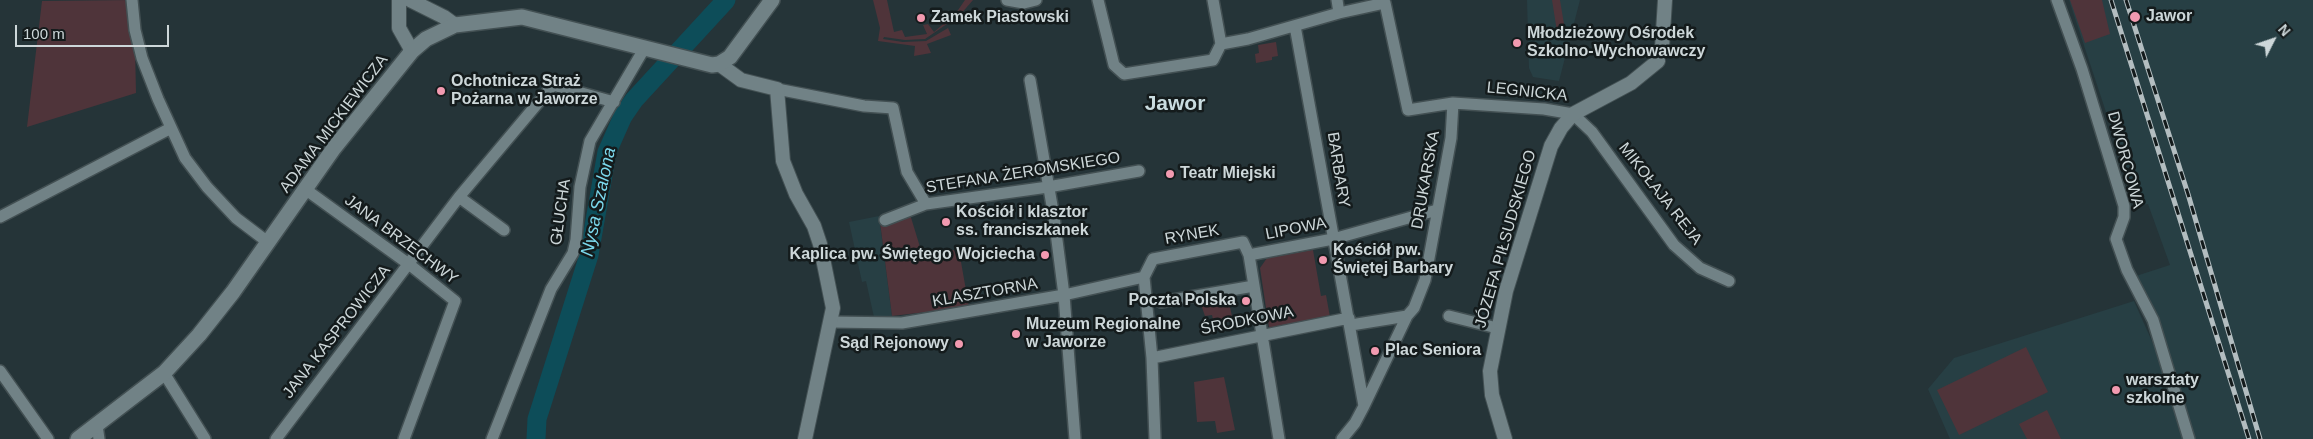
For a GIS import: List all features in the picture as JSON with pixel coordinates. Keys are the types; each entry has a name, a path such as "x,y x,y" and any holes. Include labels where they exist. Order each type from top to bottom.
{"main road":[{"path":"719,64 730,57 772,0"},
{"name":"ADAMA MICKIEWICZA","path":"78,439 98,432 164,373 199,335 370,102 412,51 436,33 456,25 522,17 703,64 719,64"}],"street":[{"path":"132,0 142,58 185,158 207,187 236,218 268,243"},
{"path":"399,0 399,28 412,51"},
{"path":"410,0 456,25"},
{"path":"1006,0 1024,3 1036,0"},
{"path":"1098,0 1114,66 1124,74 1214,60 1221,44 1213,0"},
{"path":"1221,44 1339,13 1336,0"},
{"name":"LEGNICKA","path":"1339,13 1385,3 1408,110 1453,103 1544,109 1574,114 1631,83 1660,54 1665,0"},
{"name":"DWORCOWA","path":"2057,0 2082,69 2124,206 2124,217 2116,239 2127,270 2145,301 2160,338 2190,439"},
{"name":"BARBARY","path":"1295,26 1316,132 1315,140 1333,239 1350,322"},
{"name":"GŁUCHA","path":"492,439 551,289 573,253 583,171 590,141 648,50"},
{"path":"719,64 741,80 864,106 893,108 907,172 926,204"},
{"path":"1030,80 1064,295 1075,439"},
{"name":"JANA KASPROWICZA","path":"276,439 410,265 459,197 553,85 614,102"},
{"path":"777,89 783,161 796,194 814,226 820,244 833,304 805,439"},
{"name":"DRUKARSKA","path":"1408,316 1414,308 1425,280 1451,138 1453,103"},
{"name":"MIKOŁAJA REJA","path":"1574,114 1592,132 1674,245 1700,268 1729,281"},
{"name":"JÓZEFA PIŁSUDSKIEGO","path":"1505,439 1492,395 1490,371 1497,328 1506,291 1551,146 1561,128 1574,114"},
{"path":"0,217 171,128"},
{"name":"STEFANA ŻEROMSKIEGO","path":"884,220 926,204 1048,187 1139,171"},
{"name":"JANA BRZECHWY","path":"305,189 410,265 455,301 404,439"},
{"path":"459,197 504,230"},
{"name":"LIPOWA","path":"1249,255 1333,239 1437,210"},
{"name":"RYNEK","path":"1144,277 1153,259 1243,242 1249,255"},
{"path":"1249,255 1279,439"},
{"path":"1144,277 1152,358 1155,439"},
{"name":"KLASZTORNA","path":"830,322 902,323 1064,295 1144,277"},
{"path":"1161,302 1254,286"},
{"path":"1364,406 1350,322 1408,316"},
{"path":"1342,439 1355,423 1408,316"},
{"path":"1449,316 1497,328"},
{"name":"ŚRODKOWA","path":"1152,358 1262,334 1350,322"},
{"path":"0,371 48,439"},
{"path":"164,373 205,439"}],"shaded area":[{"path":"134,0 136,93 27,127 42,1"},
{"path":"873,0 887,0 894,32 902,30 905,37 927,34 923,25 928,24 934,32 956,13 965,0 973,0 960,15 925,39 905,40 884,37 883,39 903,42 926,41 948,28 951,35 927,44 931,53 914,56 915,46 878,41 880,28"},
{"path":"1527,0 1580,0 1559,81 1533,77 1529,68"},
{"path":"1552,0 1560,0 1566,36 1558,38"},
{"path":"2069,0 2313,0 2313,439 2195,439 2158,317 2136,276 2170,265 2148,204 2137,206"},
{"path":"2070,0 2102,0 2110,34 2085,43"},
{"path":"1276,42 1278,56 1272,57 1272,60 1256,63 1255,54 1259,53 1258,45"},
{"path":"909,211 920,247 930,252 954,250 961,262 969,307 892,316 880,222"},
{"path":"879,216 892,316 874,317 866,281 862,282 849,222"},
{"path":"1313,250 1321,296 1326,295 1330,317 1269,328 1260,268 1267,258"},
{"path":"1232,294 1234,306 1230,307 1233,321 1214,324 1212,315 1205,316 1200,302"},
{"path":"2134,301 2158,355 2184,439 1950,439 1928,389 1954,358"},
{"path":"2026,347 2048,392 1959,435 1937,390"},
{"path":"1224,377 1235,430 1217,433 1215,421 1197,422 1194,382"},
{"path":"2047,410 2061,439 2027,439 2019,424"}],"waterway":[{"name":"Nysa Szalona","path":"536,439 537,419 589,255 607,152 623,116 634,100 726,0"}],"railway":[{"path":"2111,0 2249,439"},
{"path":"2126,0 2188,194 2260,439"}],"place":[{"name":"Jawor","path":"2135,17"},
{"name":"Zamek Piastowski","path":"921,18"},
{"name":"Młodzieżowy Ośrodek Szkolno-Wychowawczy","path":"1517,43"},
{"name":"Ochotnicza Straż Pożarna w Jaworze","path":"441,91"},
{"name":"Teatr Miejski","path":"1170,174"},
{"name":"Kościół i klasztor ss. franciszkanek","path":"946,222"},
{"name":"Kaplica pw. Świętego Wojciecha","path":"1045,255"},
{"name":"Kościół pw. Świętej Barbary","path":"1323,260"},
{"name":"Poczta Polska","path":"1246,301"},
{"name":"Muzeum Regionalne w Jaworze","path":"1016,334"},
{"name":"Sąd Rejonowy","path":"959,344"},
{"name":"Plac Seniora","path":"1375,351"},
{"name":"warsztaty szkolne","path":"2116,390"}],"district":[{"name":"Jawor","path":"1175,104"}]}
